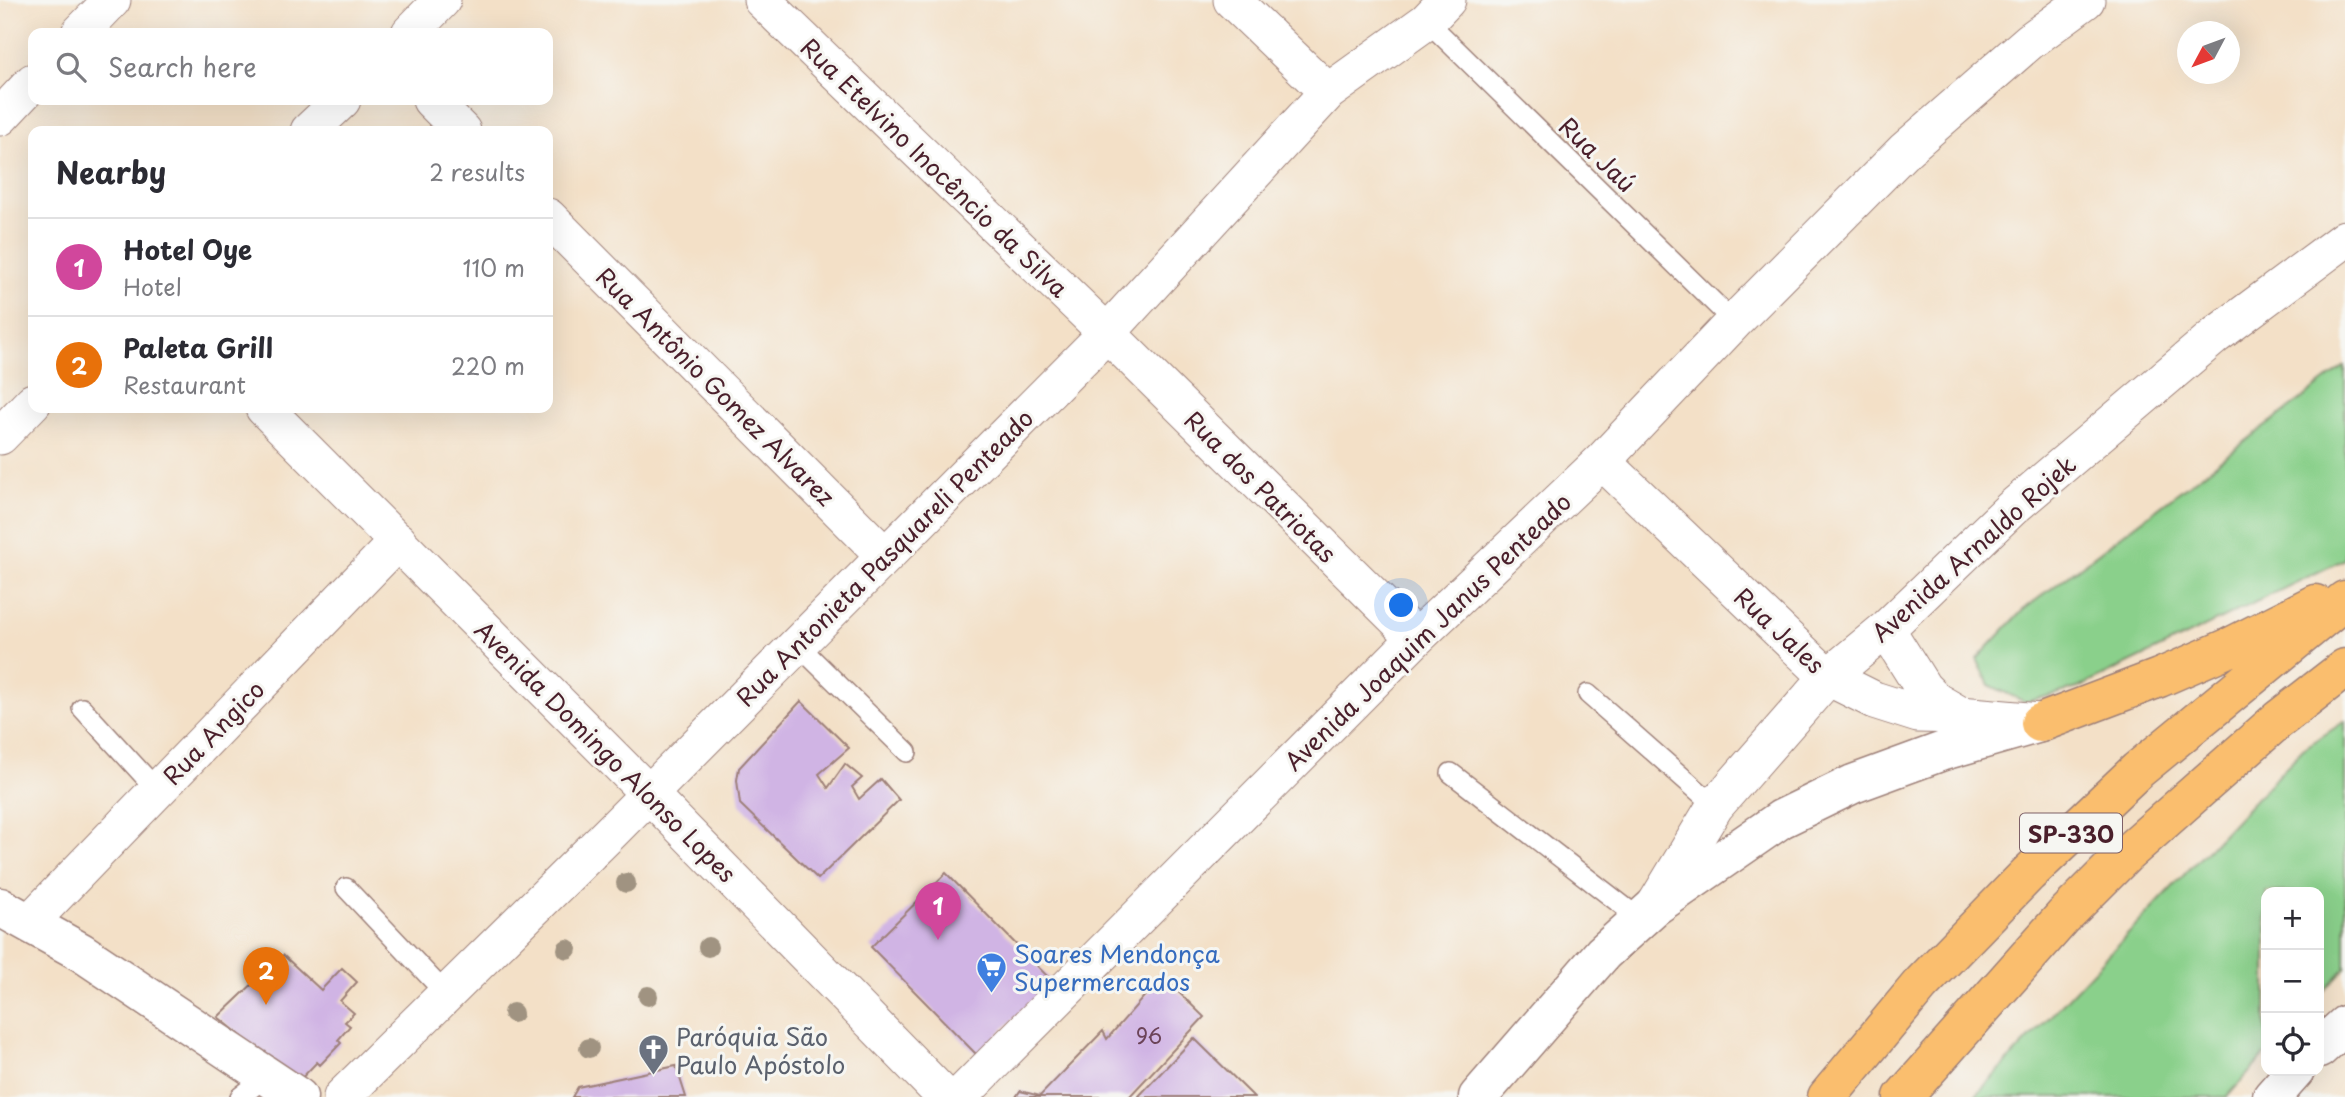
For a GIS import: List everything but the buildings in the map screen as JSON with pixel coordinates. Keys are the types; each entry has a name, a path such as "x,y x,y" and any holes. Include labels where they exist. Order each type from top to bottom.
{"highway":[{"path":"2040,723 2159,678 2216,653 2345,589"},
{"name":"SP-330","path":"1827,1097 1920,985 2028,874 2138,769 2345,600"},
{"name":"SP-330","path":"1908,1094 2063,918 2125,855 2278,720 2345,668"}],"street":[{"path":"85,28 111,0"},
{"path":"415,28 442,0"},
{"name":"Rua Etelvino Inocêncio da Silva","path":"762,0 1107,334"},
{"path":"1232,0 1328,92"},
{"name":"Avenida Joaquim Janus Penteado","path":"959,1097 1416,638 1602,461 1734,322 1904,151 2030,41 2086,0"},
{"name":"Rua Antonieta Pasquareli Penteado","path":"342,1097 1107,334 1328,92 1437,10"},
{"path":"0,117 28,87"},
{"path":"314,126 337,105"},
{"path":"436,105 457,126"},
{"name":"Rua Antônio Gomez Alvarez","path":"553,222 885,556"},
{"name":"Avenida Arnaldo Rojek","path":"1647,913 1715,806 1828,677 1886,629 2012,509 2216,335 2345,239"},
{"name":"Rua dos Patriotas","path":"1107,334 1416,638"},
{"path":"0,436 28,407"},
{"name":"Avenida Domingo Alonso Lopes","path":"269,413 648,793 945,1097"},
{"name":"Rua Jales","path":"1602,461 1828,677 1874,700 1918,714 2040,723"},
{"name":"Rua Angico","path":"14,915 157,790 398,541"},
{"path":"1886,629 1923,688 1936,701 1960,715"},
{"name":"Avenida Arnaldo Rojek","path":"1478,1097 1603,953 1647,913 1781,819 1853,784 1943,751 2040,723"},
{"path":"14,915 81,952 253,1087 298,1097"},
{"path":"2324,1044 2345,1025"},
{"path":"2272,1097 2291,1076"}],"lane":[{"name":"Rua Jaú","path":"1437,10 1734,322"},
{"path":"797,644 907,752"},
{"path":"1588,694 1715,806"},
{"path":"82,708 157,790"},
{"path":"1451,773 1647,913"},
{"path":"345,888 446,994"}],"green space":[{"path":"2345,366 2345,559 2078,688 2025,702 1989,685 1977,659 2023,610"},
{"path":"2345,721 2345,968 2324,991 2324,887 2261,887 2261,1060 2227,1097 1974,1097 2303,749"}],"place":[{"name":"Hotel Oye","path":"938,940"},
{"name":"Soares Mendonça Supermercados","path":"991,994"},
{"name":"Paleta Grill","path":"266,1005"},
{"name":"Paróquia São Paulo Apóstolo","path":"653,1077"}]}
